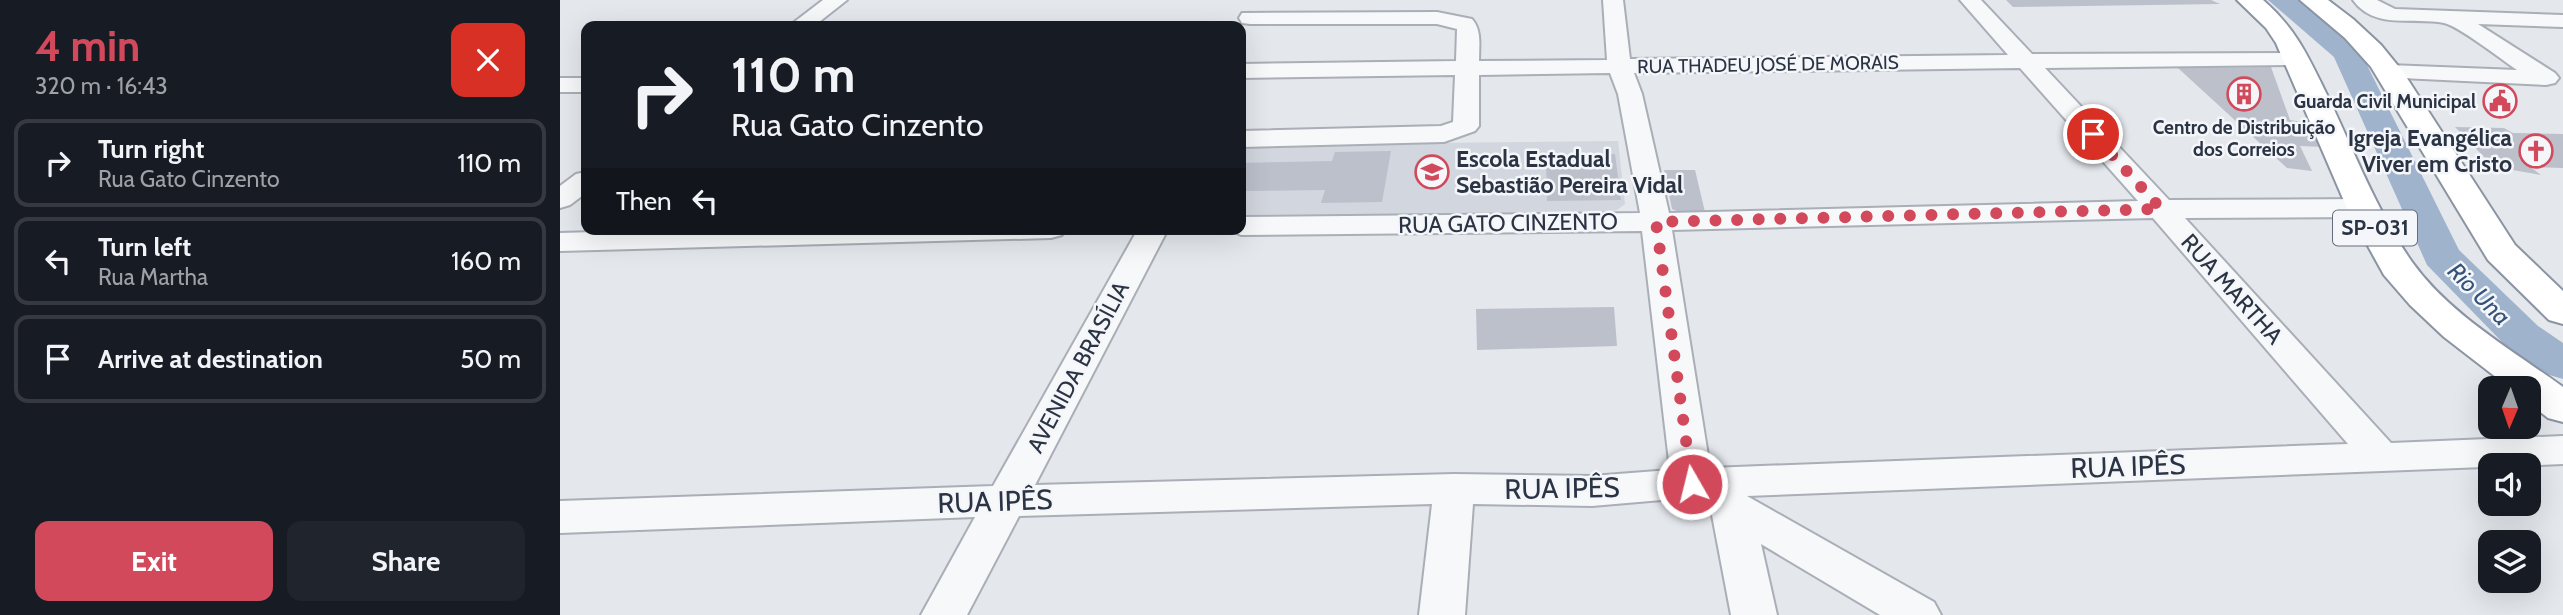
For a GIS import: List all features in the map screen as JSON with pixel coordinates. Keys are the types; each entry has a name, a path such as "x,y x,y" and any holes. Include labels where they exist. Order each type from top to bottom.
{"highway":[{"name":"SP-031","path":"2249,0 2275,23 2296,58 2364,208 2397,267 2423,297 2458,329 2563,408"},
{"path":"2312,0 2359,34 2389,72 2501,252 2563,312"}],"street":[{"path":"807,21 837,0"},
{"path":"1613,0 1619,66 1630,94 1656,222 1692,484 1918,615"},
{"name":"RUA MARTHA","path":"1970,0 2161,209 2379,455"},
{"path":"2363,0 2380,11 2393,15 2554,21"},
{"path":"2511,0 2554,21"},
{"path":"1246,139 1454,132 1466,126 1468,28 1457,20 1250,18"},
{"path":"2453,18 2555,83"},
{"name":"RUA THADEU JOSÉ DE MORAIS","path":"1246,71 2296,58"},
{"path":"2389,72 2555,83"},
{"path":"560,85 581,85"},
{"path":"560,199 581,184"},
{"name":"RUA GATO CINZENTO","path":"1246,226 1656,222 2161,209 2364,208"},
{"path":"560,242 824,235"},
{"name":"AVENIDA BRASÍLIA","path":"944,615 1150,235"},
{"name":"RUA IPÊS","path":"560,517 1454,489 1592,491 1692,484 2379,455 2563,450"},
{"path":"1442,615 1454,489"},
{"path":"1731,505 1754,615"}],"shaded area":[{"name":"Escola Estadual Sebastião Pereira Vidal","path":"1618,141 1625,204 1617,210 1600,213 1246,215 1246,145"}],"building":[{"path":"2006,0 2211,0 2220,4 2013,7"},
{"name":"Centro de Distribuição dos Correios","path":"2271,67 2290,120 2315,124 2324,147 2300,146 2312,171 2287,168 2178,68"},
{"path":"2455,127 2504,128 2513,133 2563,134 2563,168 2532,167 2516,156 2541,175 2507,169 2488,161"},
{"path":"1391,151 1382,202 1321,203 1325,190 1246,191 1246,163 1332,161 1335,152"},
{"path":"1615,154 1621,200 1547,201 1546,155"},
{"path":"1664,170 1695,170 1705,212 1679,212 1672,209"},
{"path":"1614,307 1617,346 1477,350 1476,309"}],"waterway":[{"name":"Rio Una","path":"2281,0 2306,17 2347,53 2441,256 2522,336 2563,364"}],"place":[{"name":"Centro de Distribuição dos Correios","path":"2244,94"},
{"name":"Guarda Civil Municipal","path":"2500,101"},
{"name":"Igreja Evangélica Viver em Cristo","path":"2536,151"},
{"name":"Escola Estadual Sebastião Pereira Vidal","path":"1432,172"}],"route":[{"path":"1692,484 1656,222 2161,209 2093,134"}]}
